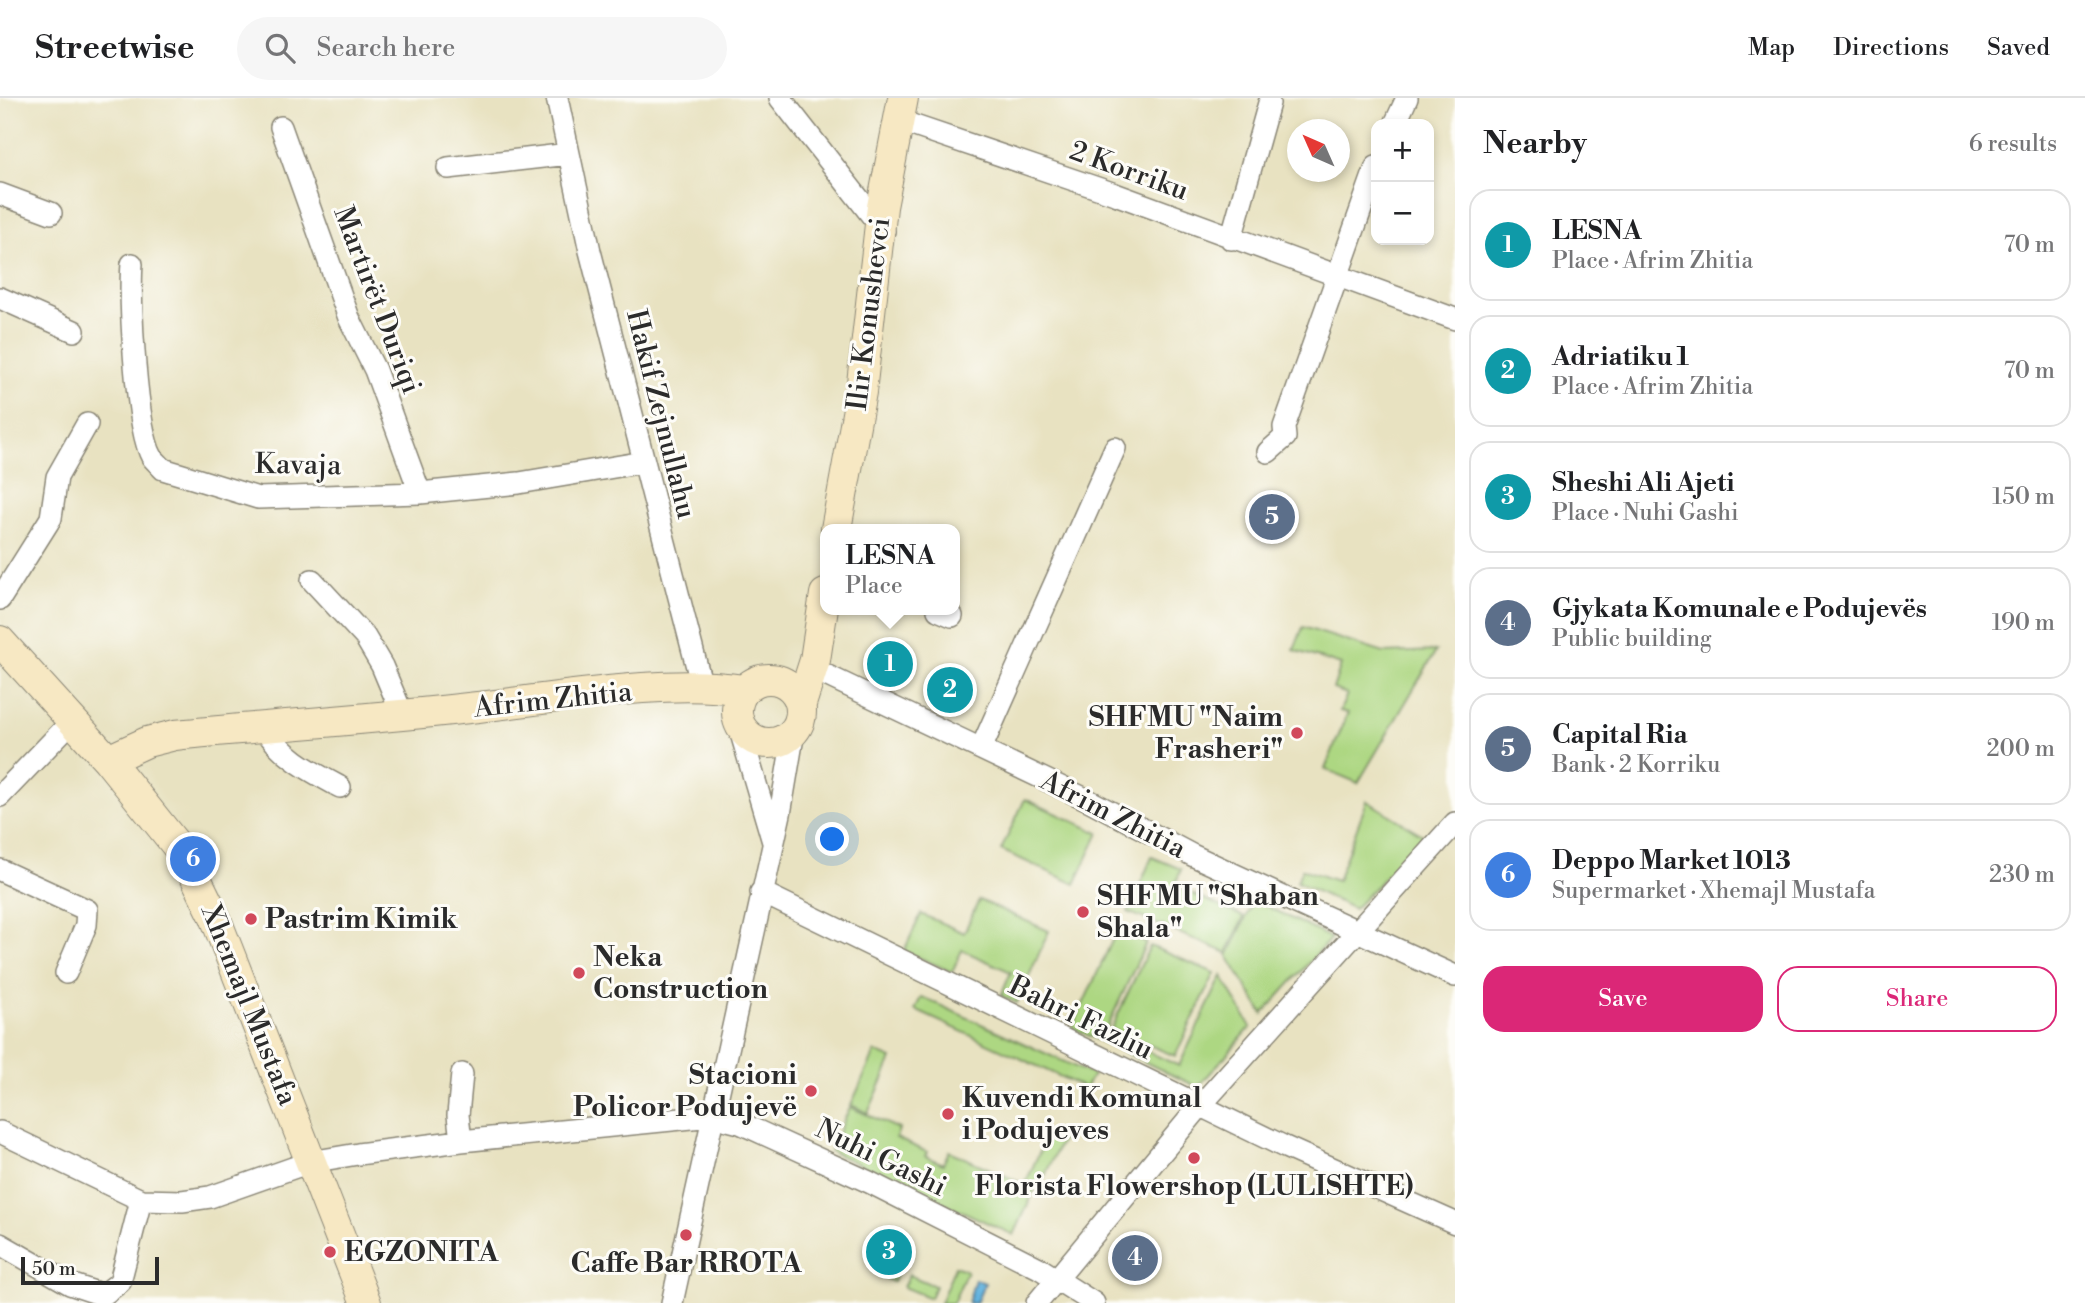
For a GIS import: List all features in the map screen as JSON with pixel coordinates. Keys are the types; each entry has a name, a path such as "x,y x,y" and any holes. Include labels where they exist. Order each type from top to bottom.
{"street":[{"name":"Hakif Zejnullahu","path":"557,98 590,251 699,675 698,687"},
{"path":"780,98 882,228"},
{"path":"1397,119 1407,98"},
{"path":"1231,239 1269,103"},
{"name":"Ilir Konushevci","path":"837,524 861,392 882,228 882,207 902,109"},
{"name":"2 Korriku","path":"902,109 1231,239 1339,275 1455,319"},
{"name":"Martirët Duriqi","path":"281,127 349,318 375,370 420,493"},
{"path":"448,168 569,154"},
{"path":"1268,452 1284,438 1284,427 1371,182"},
{"path":"0,194 51,213"},
{"name":"Kavaja","path":"132,264 130,290 142,416 153,458 163,469 258,498 420,493 519,483 644,462"},
{"path":"0,298 74,331"},
{"path":"0,598 51,518 57,477 87,424"},
{"path":"981,749 1115,448"},
{"path":"312,580 365,637 403,716"},
{"path":"672,1303 773,842 797,718 815,660 822,615"},
{"name":"Xhemajl Mustafa","path":"0,641 108,760 185,856 215,917 366,1303"},
{"path":"773,842 738,723 737,706 744,690 751,684 789,677 811,668"},
{"name":"Afrim Zhitia","path":"811,668 1090,801 1192,855 1455,976"},
{"path":"738,723 743,731 759,742 779,742 797,718 790,687 772,679"},
{"name":"Afrim Zhitia","path":"108,760 147,742 175,735 403,716 589,694 698,687 744,690"},
{"path":"4,784 72,721"},
{"path":"263,726 273,743 295,760 340,787"},
{"path":"1037,1303 1200,1106 1356,930 1455,824"},
{"path":"0,870 87,910 86,925 66,973"},
{"name":"Bahri Fazliu","path":"761,892 1285,1147 1455,1223"},
{"path":"461,1140 458,1115 462,1074"},
{"name":"Nuhi Gashi","path":"141,1200 210,1197 310,1162 461,1140 712,1116 740,1123 817,1157 1031,1263 1094,1303"},
{"path":"0,1132 141,1200 120,1282 103,1295 70,1284 0,1244"}],"green space":[{"path":"1303,627 1384,653 1436,651 1358,783 1325,769 1348,713 1340,711 1347,694 1333,689 1341,665 1294,650"},
{"path":"1025,799 1099,833 1075,884 1001,850"},
{"path":"1367,801 1424,836 1354,909 1297,882 1302,869 1337,881"},
{"path":"1152,857 1181,869 1175,886 1244,917 1227,953 1128,912"},
{"path":"979,900 1049,931 1017,1003 1001,996 1011,972 962,950 952,972 904,951 921,914 964,933"},
{"path":"1254,900 1331,938 1263,1014 1228,956"},
{"path":"1117,930 1146,943 1105,1032 1179,1066 1222,976 1251,1027 1198,1087 1072,1028"},
{"path":"1150,946 1215,973 1175,1056 1111,1029"},
{"path":"921,997 1093,1075 1085,1088 915,1010"},
{"path":"875,1052 892,1059 868,1113 851,1105"},
{"path":"850,1107 899,1129 896,1138 927,1152 925,1156 943,1164 949,1151 1035,1189 1014,1235 830,1151"},
{"path":"1049,1131 1063,1137 1039,1188 1026,1182"},
{"path":"891,1250 901,1254 893,1271 897,1273 893,1282 880,1276"},
{"path":"955,1266 967,1271 953,1303 940,1303"},
{"path":"909,1275 935,1286 930,1298 903,1287"}],"water":[{"path":"975,1279 985,1283 976,1303 968,1303"}],"place":[{"name":"Capital Ria","path":"1272,517"},
{"name":"LESNA","path":"890,664"},
{"name":"Adriatiku 1","path":"950,690"},
{"name":"SHFMU \"Naim Frasheri\"","path":"1297,733"},
{"name":"Deppo Market 1013","path":"193,859"},
{"name":"SHFMU \"Shaban Shala\"","path":"1083,912"},
{"name":"Pastrim Kimik","path":"251,919"},
{"name":"Neka Construction","path":"579,973"},
{"name":"Stacioni Policor Podujevë","path":"811,1091"},
{"name":"Kuvendi Komunal i Podujeves","path":"948,1114"},
{"name":"Florista Flowershop (LULISHTE)","path":"1194,1158"},
{"name":"Caffe Bar RROTA","path":"686,1235"},
{"name":"EGZONITA","path":"330,1252"},
{"name":"Sheshi Ali Ajeti","path":"889,1252"},
{"name":"Gjykata Komunale e Podujevës","path":"1135,1258"}]}
